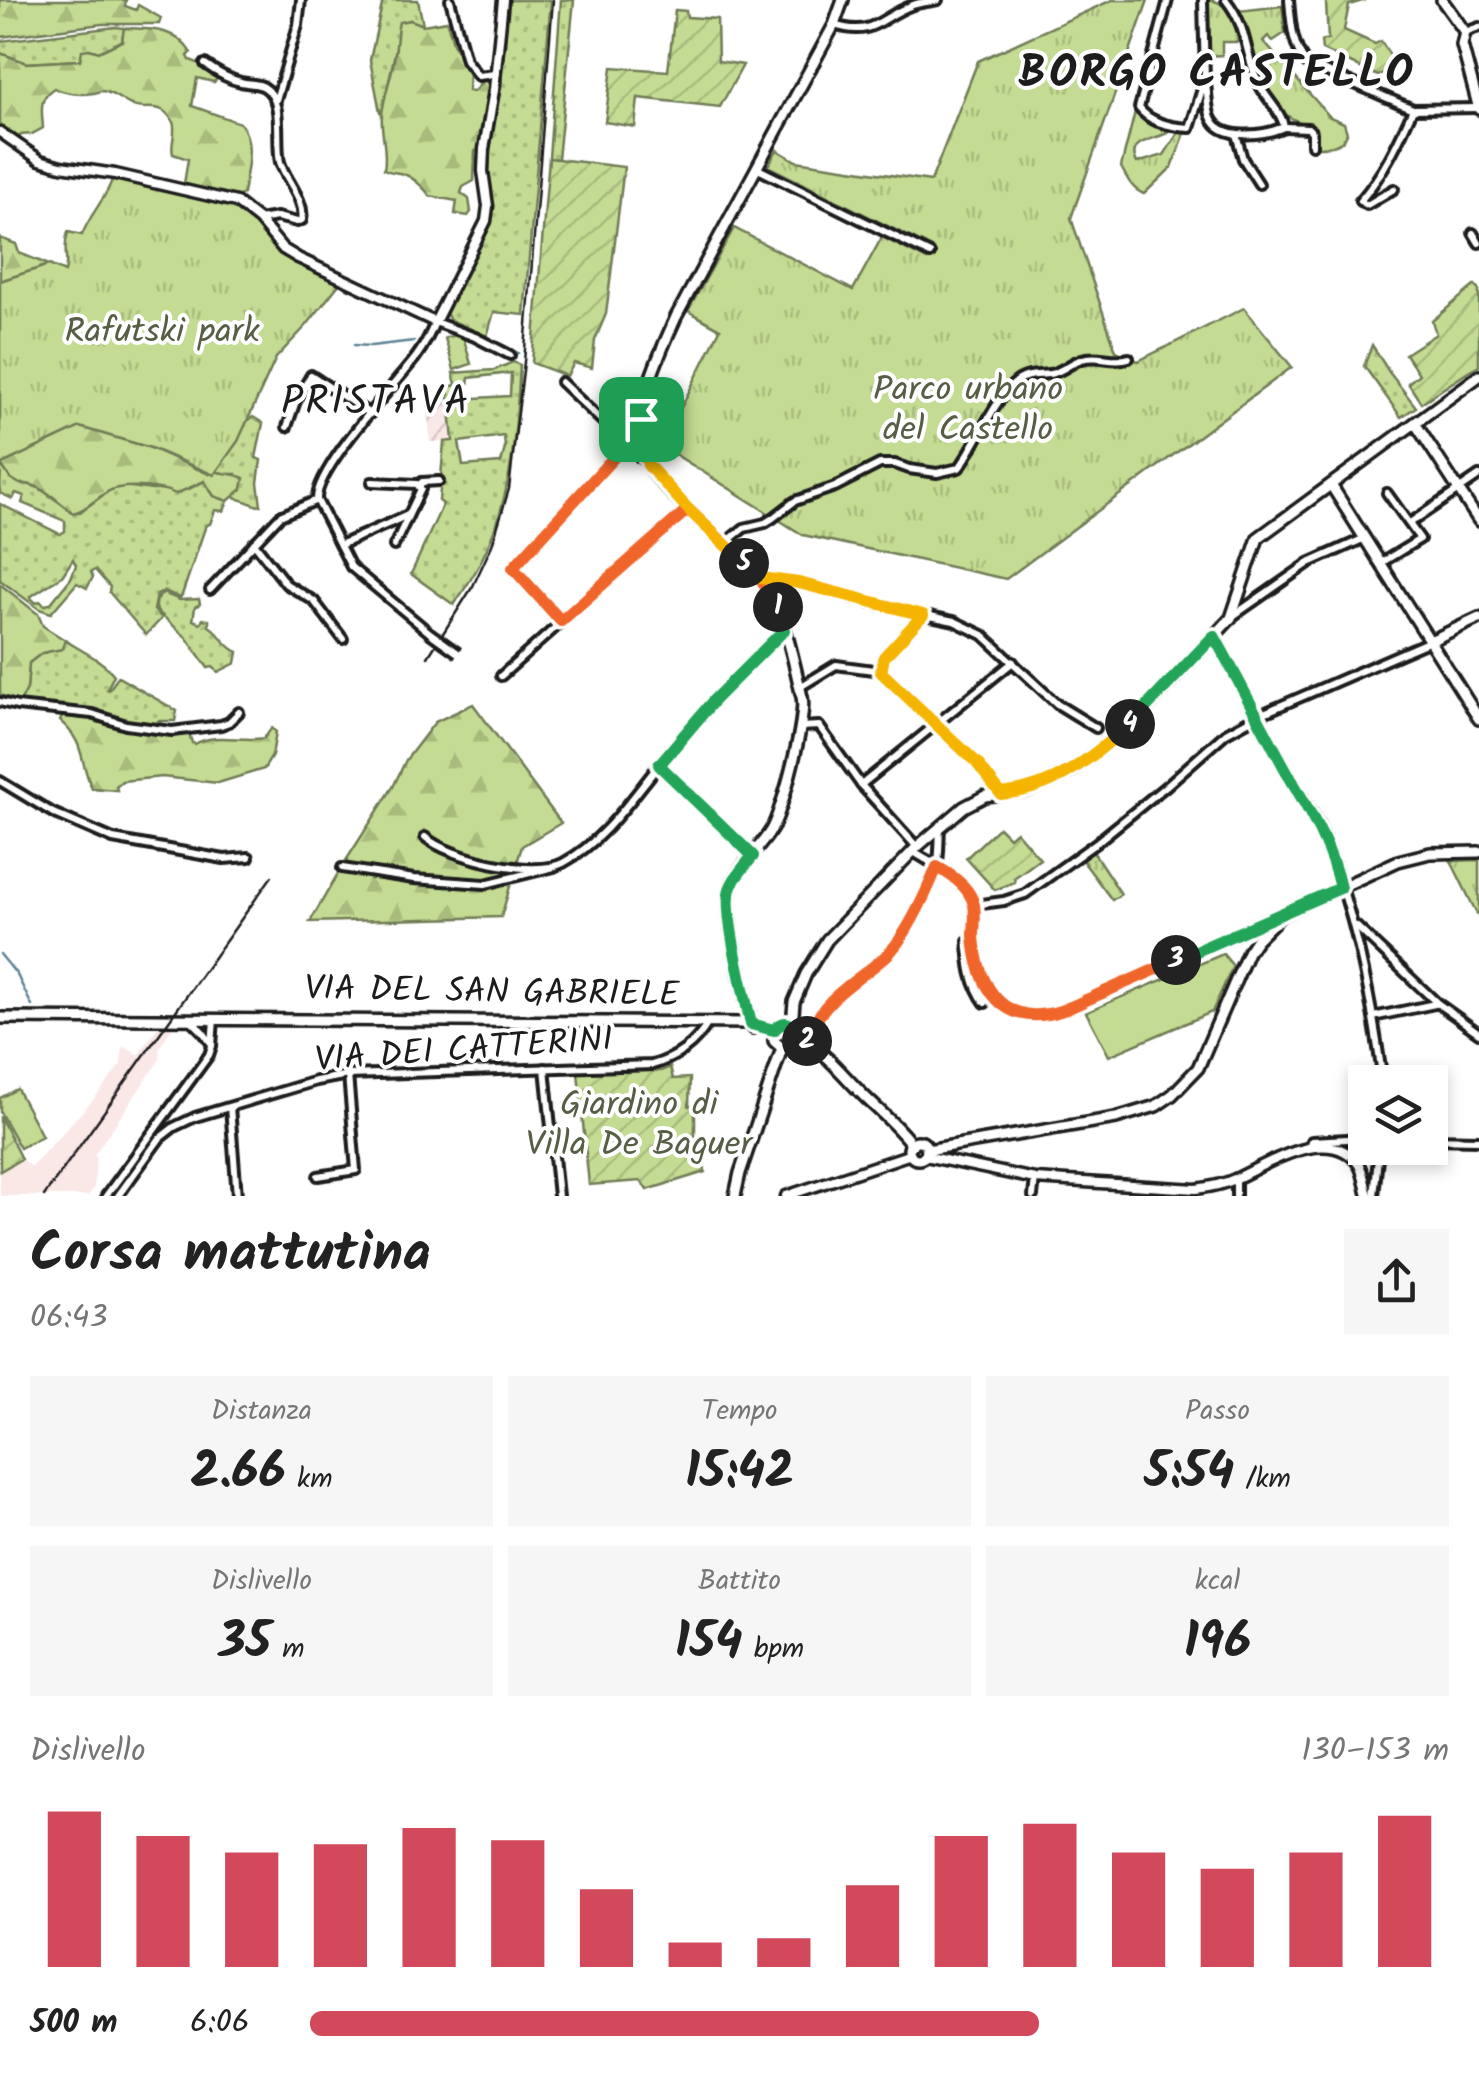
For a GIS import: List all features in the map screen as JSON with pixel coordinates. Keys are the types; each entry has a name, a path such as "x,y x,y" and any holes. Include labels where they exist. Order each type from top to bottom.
{"main road":[{"path":"752,1026 732,928 730,889 777,820 804,704 776,602 760,578 648,465 640,436 641,419 655,365 676,317 834,25 843,0"},
{"path":"1442,0 1466,32 1462,44 1479,108"},
{"path":"792,1025 794,1002 828,940 915,849 964,807 985,796 1026,791 1073,770 1111,734 1139,716 1231,618 1258,538 1479,376"},
{"path":"1415,423 1479,521"},
{"path":"1332,486 1479,718"},
{"path":"1430,641 1479,618"},
{"path":"798,1036 816,1046 900,1129 911,1149 921,1142 926,1153 1139,1113 1172,1095 1198,1068 1246,950 1281,915 1398,862 1430,854 1479,852"},
{"name":"VIA DEL SAN GABRIELE","path":"0,1018 708,1023 774,1032"},
{"path":"780,1024 792,1025 797,1030 796,1043 792,1048 782,1048 774,1041 774,1032 780,1024"},
{"path":"736,1196 782,1048"}],"street":[{"path":"259,220 297,222 304,214 279,158 276,100 301,0"},
{"path":"450,0 466,60 478,76 495,74"},
{"path":"458,653 351,567 316,492 328,470 417,356 486,221 484,149 503,0"},
{"path":"834,25 855,31 868,29 914,4 938,0"},
{"path":"1168,0 1138,108 1146,118 1190,128 1205,79"},
{"path":"1203,0 1205,79 1214,124 1236,134 1284,126 1308,128 1312,145"},
{"path":"1226,0 1244,30 1256,78 1283,118 1284,126"},
{"path":"1290,0 1293,37 1306,64 1413,109 1479,108"},
{"path":"1466,32 1479,27"},
{"path":"205,64 235,80 264,86 276,100"},
{"path":"1394,189 1367,205 1360,202 1391,159 1413,109"},
{"path":"0,132 40,160 236,202 259,220 283,249 298,258 510,355"},
{"path":"1236,134 1243,159 1259,184"},
{"path":"756,168 930,254"},
{"path":"1472,233 1479,243"},
{"path":"724,544 744,528 765,523 795,500 880,464 937,474 959,468 1004,393 1020,379 1050,375 1083,359 1118,362 1129,358"},
{"path":"287,426 311,375 370,414"},
{"path":"562,382 648,465"},
{"path":"616,436 641,419"},
{"path":"561,621 513,568 625,445"},
{"path":"1410,524 1479,476"},
{"path":"419,486 422,482 439,481"},
{"path":"372,482 409,482 419,486"},
{"path":"394,546 419,486"},
{"path":"1381,563 1420,540 1387,493"},
{"path":"210,590 280,516 317,500"},
{"path":"501,676 688,509"},
{"path":"340,544 409,515"},
{"path":"1231,618 1309,563 1364,538"},
{"path":"254,543 286,584 314,601 343,640"},
{"path":"760,578 799,583 954,621 982,635 1057,704 1096,728"},
{"path":"776,602 782,590 799,583"},
{"path":"881,672 884,657 923,615"},
{"path":"342,868 414,880 485,884 560,865 623,812 714,700 784,630"},
{"path":"1214,636 1320,827 1354,924 1381,1065"},
{"path":"974,905 1025,894 1090,847 1226,733 1430,641"},
{"path":"861,785 1013,662"},
{"path":"800,688 836,665 881,672 977,763 1001,794"},
{"path":"0,702 92,714 126,725 172,731 222,725 239,712"},
{"path":"801,726 819,726 861,785 915,849 954,876 969,895 974,905 974,940 984,982 999,1002 1019,1013 1042,1015 1067,1008 1281,915"},
{"path":"659,765 753,856"},
{"path":"0,781 53,813 113,839 224,860 249,857"},
{"path":"816,1046 814,1031 818,1018 836,996 894,948 937,867 940,828"},
{"path":"425,836 444,850 498,865 560,865"},
{"path":"1354,924 1436,1003 1479,1033"},
{"path":"974,940 968,941 968,961 975,989 985,1004"},
{"path":"1374,1017 1436,1003"},
{"path":"189,1018 212,1046"},
{"path":"106,1196 209,1055 214,1018"},
{"name":"VIA DEI CATTERINI","path":"118,1196 160,1138 194,1117 316,1081 348,1075 652,1064 668,1060 698,1040 708,1023"},
{"path":"545,1068 558,1196"},
{"path":"318,1176 356,1170 348,1075"},
{"path":"230,1107 237,1196"},
{"path":"1310,1147 1312,1141 1348,1139"},
{"path":"1448,1139 1479,1140"},
{"path":"970,1166 965,1154 971,1142"},
{"path":"926,1153 1035,1179 1196,1189 1216,1186 1289,1152 1310,1147 1335,1149 1352,1157 1371,1196"},
{"path":"786,1196 911,1149"},
{"path":"1371,1196 1376,1165"},
{"path":"1236,1178 1236,1196"},
{"path":"1033,1196 1035,1179"}],"shaded area":[{"path":"451,401 453,441 430,442 427,402"},
{"path":"173,1026 159,1048 160,1059 94,1155 94,1187 88,1196 0,1196 0,1171 21,1159 31,1167 101,1091 121,1064 123,1046 138,1055 157,1028"}],"green space":[{"path":"0,0 126,0 125,6 136,10 138,5 161,18 159,24 102,24 0,37"},
{"path":"383,0 418,0 423,25 410,20 399,34 382,113 370,60"},
{"path":"508,0 551,0 524,315 494,312 487,336 450,320 445,312 490,219 487,157 502,84"},
{"path":"561,0 574,0 558,159 549,158"},
{"name":"Parco urbano del Castello","path":"1112,0 1148,0 1071,218 1116,351 1138,361 1244,308 1292,367 1006,579 803,535 662,446 720,329 688,311 734,228 853,290 882,237 927,260 934,249 768,166 777,150 796,161 931,181 978,61"},
{"path":"1212,0 1232,16 1238,42 1222,42 1222,55 1209,56 1207,6"},
{"path":"1329,0 1366,0 1349,5 1344,30 1375,44 1381,41 1393,60 1391,68 1378,76 1322,50 1321,41 1328,39"},
{"path":"1282,6 1285,33 1273,41 1268,36 1263,41 1330,117 1344,123 1347,133 1335,145 1317,147 1316,130 1278,107 1263,82 1238,11"},
{"path":"675,10 686,11 687,17 717,19 718,61 743,65 720,107 638,98 635,127 605,122 612,67 668,71"},
{"path":"410,20 423,25 447,21 453,43 469,72 468,91 473,92 485,79 490,88 481,150 475,151 474,181 463,187 461,193 469,199 468,216 455,214 457,201 430,196 409,177 384,169 383,107 399,22"},
{"path":"124,28 122,40 99,52 89,49 81,60 27,63 0,53 0,41"},
{"path":"124,28 170,34 185,45 191,53 190,60 220,76 214,82 197,78 192,106 240,123 245,131 249,157 243,194 237,197 184,184 188,159 173,154 174,126 169,115 158,109 135,107 106,92 78,94 54,88 43,101 43,128 17,139 0,124 0,53 27,63 80,60 82,50 99,52 122,41"},
{"path":"1136,108 1144,121 1174,129 1135,148 1137,163 1164,155 1180,130 1185,133 1172,167 1144,194 1133,187 1121,167"},
{"path":"549,158 624,167 606,314 595,340 592,368 574,363 567,376 532,363"},
{"name":"Rafutski park","path":"113,177 236,202 281,255 343,279 276,358 238,441 214,475 151,448 80,427 0,465 0,281 49,265 65,272 68,232 82,235"},
{"path":"0,238 16,244 19,253 49,265 0,281"},
{"path":"1475,285 1479,291 1479,365 1421,403 1408,383 1419,374 1405,354 1436,334 1432,321"},
{"path":"462,333 471,364 454,370 445,338"},
{"path":"1372,345 1416,407 1401,417 1364,366"},
{"path":"513,362 520,365 510,467 490,541 454,605 411,574 443,504 439,501 444,442 453,441 448,387 456,385 458,399 510,396 511,373 469,378 468,384 456,384 453,373 494,370","holes":["504,436 501,463 463,466 459,442"]},
{"path":"253,417 263,423 256,458 261,460 258,506 234,497 236,474 211,470 243,424"},
{"path":"80,427 151,448 209,474 211,470 240,476 244,478 242,489 228,501 214,496 204,481 176,494 152,488 114,489 73,513 42,489 10,478 1,464"},
{"path":"1,464 10,478 39,488 73,512 80,512 110,490 124,486 189,489 205,481 214,496 228,501 224,511 215,510 206,525 180,598 164,591 157,595 154,610 162,618 146,635 95,570 87,588 77,583 51,613 39,609 0,580 0,504 60,534 65,531 65,521 22,503 24,496 16,493 13,499 0,493","holes":["73,559 76,565 71,578 50,604 36,603 30,597 62,576"]},
{"path":"0,584 38,614 43,626 65,640 62,649 42,653 29,663 27,689 20,702 0,695"},
{"path":"163,593 180,600 199,599 193,620 209,620 209,626 238,652 236,663 218,672 208,668 186,637 157,611 157,601"},
{"path":"65,640 114,675 107,689 118,677 177,711 175,721 148,724 92,711 20,702 27,689 29,663 42,653 62,649"},
{"path":"473,704 561,823 522,846 501,917 310,922 406,760 435,722"},
{"path":"64,713 141,731 189,733 195,744 211,739 264,738 272,728 276,732 272,756 264,769 218,783 162,777 122,781 117,790 92,788 78,745 60,721"},
{"path":"999,827 1009,837 1016,831 1040,859 1014,878 1015,882 995,890 966,858"},
{"path":"1090,847 1121,894 1112,900 1079,856"},
{"path":"1479,860 1479,918 1451,861"},
{"path":"1223,954 1233,966 1212,1012 1109,1056 1086,1012"},
{"name":"Giardino di Villa De Baguer","path":"670,1067 673,1079 690,1078 689,1106 695,1106 695,1138 702,1141 705,1172 647,1190 641,1181 589,1185 578,1072 661,1071"},
{"path":"17,1089 42,1136 20,1148 0,1112 0,1098"},
{"path":"0,1116 21,1159 0,1171"}],"waterway":[{"path":"489,339 518,353"},
{"path":"354,345 414,341"},
{"path":"0,954 17,975 32,1006"}],"railway":[{"path":"428,657 473,586 492,545 509,489 524,362 553,0"},
{"path":"44,1196 272,876"}],"district":[{"name":"BORGO CASTELLO","path":"1217,75"},
{"name":"PRISTAVA","path":"376,403"}],"route":[{"path":"641,419 616,436 625,445 513,568 561,621 688,509 708,528 760,578 776,602 784,630 714,700 659,765 753,856 734,880 729,900 751,1024 774,1030 788,1023 798,1036 816,1046 814,1031 818,1018 836,996 894,948 937,867 954,876 974,905 974,940 984,982 999,1002 1030,1015 1053,1014 1340,888 1320,827 1214,636 1139,716 1073,770 1042,786 1001,794 977,763 881,672 884,657 923,615 799,583 760,578 648,465 640,436 641,419"}]}
